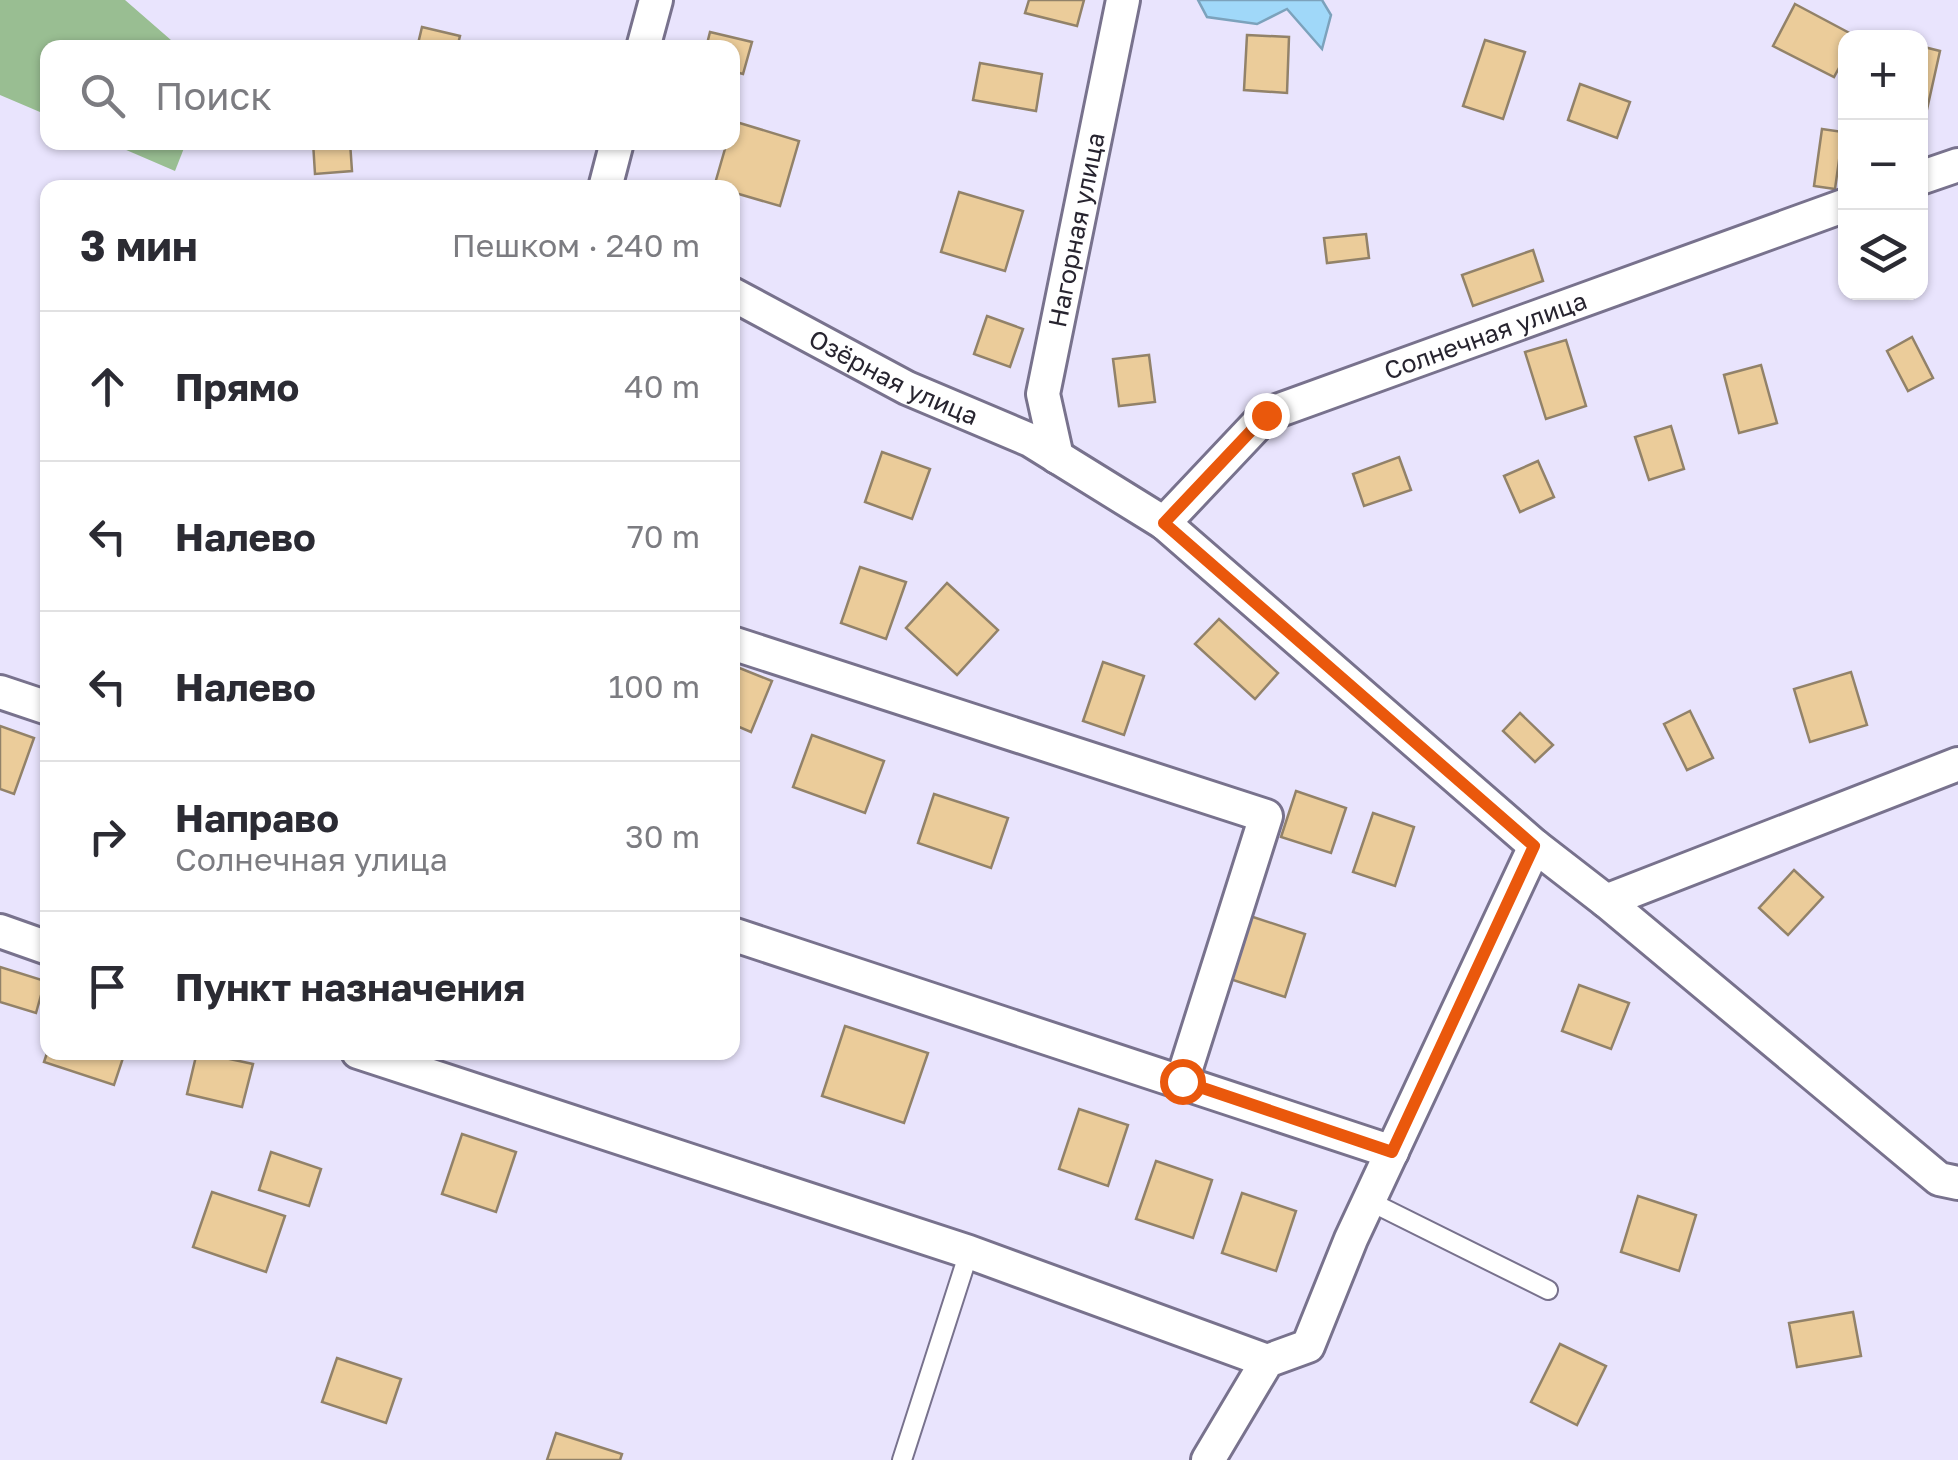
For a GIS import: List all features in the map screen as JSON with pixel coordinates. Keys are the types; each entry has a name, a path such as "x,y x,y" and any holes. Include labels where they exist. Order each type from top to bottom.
{"street":[{"path":"645,40 656,0"},
{"name":"Нагорная улица","path":"1056,456 1042,394 1123,0"},
{"path":"607,180 615,150"},
{"path":"1928,175 1958,165"},
{"name":"Солнечная улица","path":"1164,523 1266,415 1838,209"},
{"name":"Озёрная улица","path":"740,298 907,388 1030,440 1164,523 1534,846 1606,901 1939,1179 1958,1183"},
{"path":"740,646 1266,816 1182,1081"},
{"path":"0,692 40,705"},
{"path":"1606,901 1958,764"},
{"path":"1208,1460 1268,1361 1308,1346 1352,1239 1534,846"},
{"path":"0,932 40,945"},
{"path":"740,937 1392,1152"},
{"path":"381,1060 969,1252 1268,1361"}],"lane":[{"path":"1371,1202 1548,1290"},
{"path":"902,1460 969,1252"}],"green space":[{"path":"0,0 125,0 171,40 40,40 40,112 0,95"},
{"path":"126,150 183,150 175,171"}],"water":[{"path":"1198,0 1322,0 1331,15 1322,49 1287,9 1257,24 1207,17"}],"building":[{"path":"1029,0 1084,0 1077,26 1025,13"},
{"path":"1795,4 1844,30 1838,30 1838,70 1834,77 1773,46"},
{"path":"422,27 460,36 459,40 419,40"},
{"path":"710,32 752,42 743,74 740,40 708,40"},
{"path":"1247,35 1289,37 1287,93 1244,90"},
{"path":"1485,40 1525,52 1503,119 1463,106"},
{"path":"1928,48 1940,51 1928,105"},
{"path":"980,63 1042,74 1036,111 973,100"},
{"path":"1580,84 1630,102 1617,138 1568,120"},
{"path":"740,123 799,141 780,206 740,194 740,180 716,180 725,150 740,150"},
{"path":"1822,129 1838,131 1835,189 1814,186"},
{"path":"314,150 351,150 352,171 315,174"},
{"path":"959,192 1023,211 1005,271 941,252"},
{"path":"1366,234 1369,258 1327,263 1324,238"},
{"path":"1533,250 1543,281 1473,306 1462,275"},
{"path":"987,316 1023,329 1010,367 974,354"},
{"path":"1912,337 1933,378 1908,391 1887,351"},
{"path":"1566,340 1586,406 1546,419 1525,352"},
{"path":"1149,355 1155,402 1119,406 1113,359"},
{"path":"1761,365 1777,423 1739,433 1724,375"},
{"path":"1671,426 1684,469 1649,480 1635,437"},
{"path":"882,452 930,469 912,519 865,502"},
{"path":"1399,457 1411,490 1364,506 1353,474"},
{"path":"1538,461 1554,497 1520,512 1504,476"},
{"path":"860,567 906,582 886,639 841,623"},
{"path":"947,583 998,630 957,675 906,628"},
{"path":"1219,619 1278,673 1255,699 1195,644"},
{"path":"1103,662 1144,676 1124,735 1083,721"},
{"path":"740,668 772,681 751,732 740,727"},
{"path":"1851,672 1867,725 1810,742 1794,689"},
{"path":"1690,711 1713,758 1687,770 1664,724"},
{"path":"1520,713 1553,745 1535,762 1503,731"},
{"path":"0,726 34,738 14,794 0,789"},
{"path":"812,735 884,761 865,813 793,787"},
{"path":"1296,791 1346,808 1331,853 1281,837"},
{"path":"934,794 1008,818 991,868 918,843"},
{"path":"1373,813 1414,827 1395,886 1353,872"},
{"path":"1794,870 1823,897 1788,935 1759,908"},
{"path":"1250,916 1305,934 1285,997 1230,979"},
{"path":"0,967 40,979 36,1013 0,1002"},
{"path":"1579,985 1629,1003 1611,1049 1562,1031"},
{"path":"845,1026 928,1053 904,1123 822,1096"},
{"path":"45,1060 122,1060 114,1085"},
{"path":"195,1060 253,1064 242,1107 187,1094"},
{"path":"1079,1109 1128,1125 1108,1186 1059,1169"},
{"path":"462,1134 516,1152 496,1212 442,1194"},
{"path":"271,1152 321,1169 309,1206 259,1190"},
{"path":"1156,1161 1212,1180 1193,1238 1136,1219"},
{"path":"212,1192 285,1216 266,1272 193,1247"},
{"path":"1242,1193 1296,1211 1276,1271 1222,1253"},
{"path":"1638,1196 1696,1215 1679,1271 1621,1252"},
{"path":"1853,1312 1861,1356 1797,1367 1789,1323"},
{"path":"1560,1344 1606,1366 1577,1425 1531,1402"},
{"path":"337,1358 401,1379 386,1423 322,1402"},
{"path":"556,1433 622,1454 620,1460 547,1460"}],"route":[{"path":"1182,1081 1392,1152 1534,846 1164,523 1266,415"}]}
